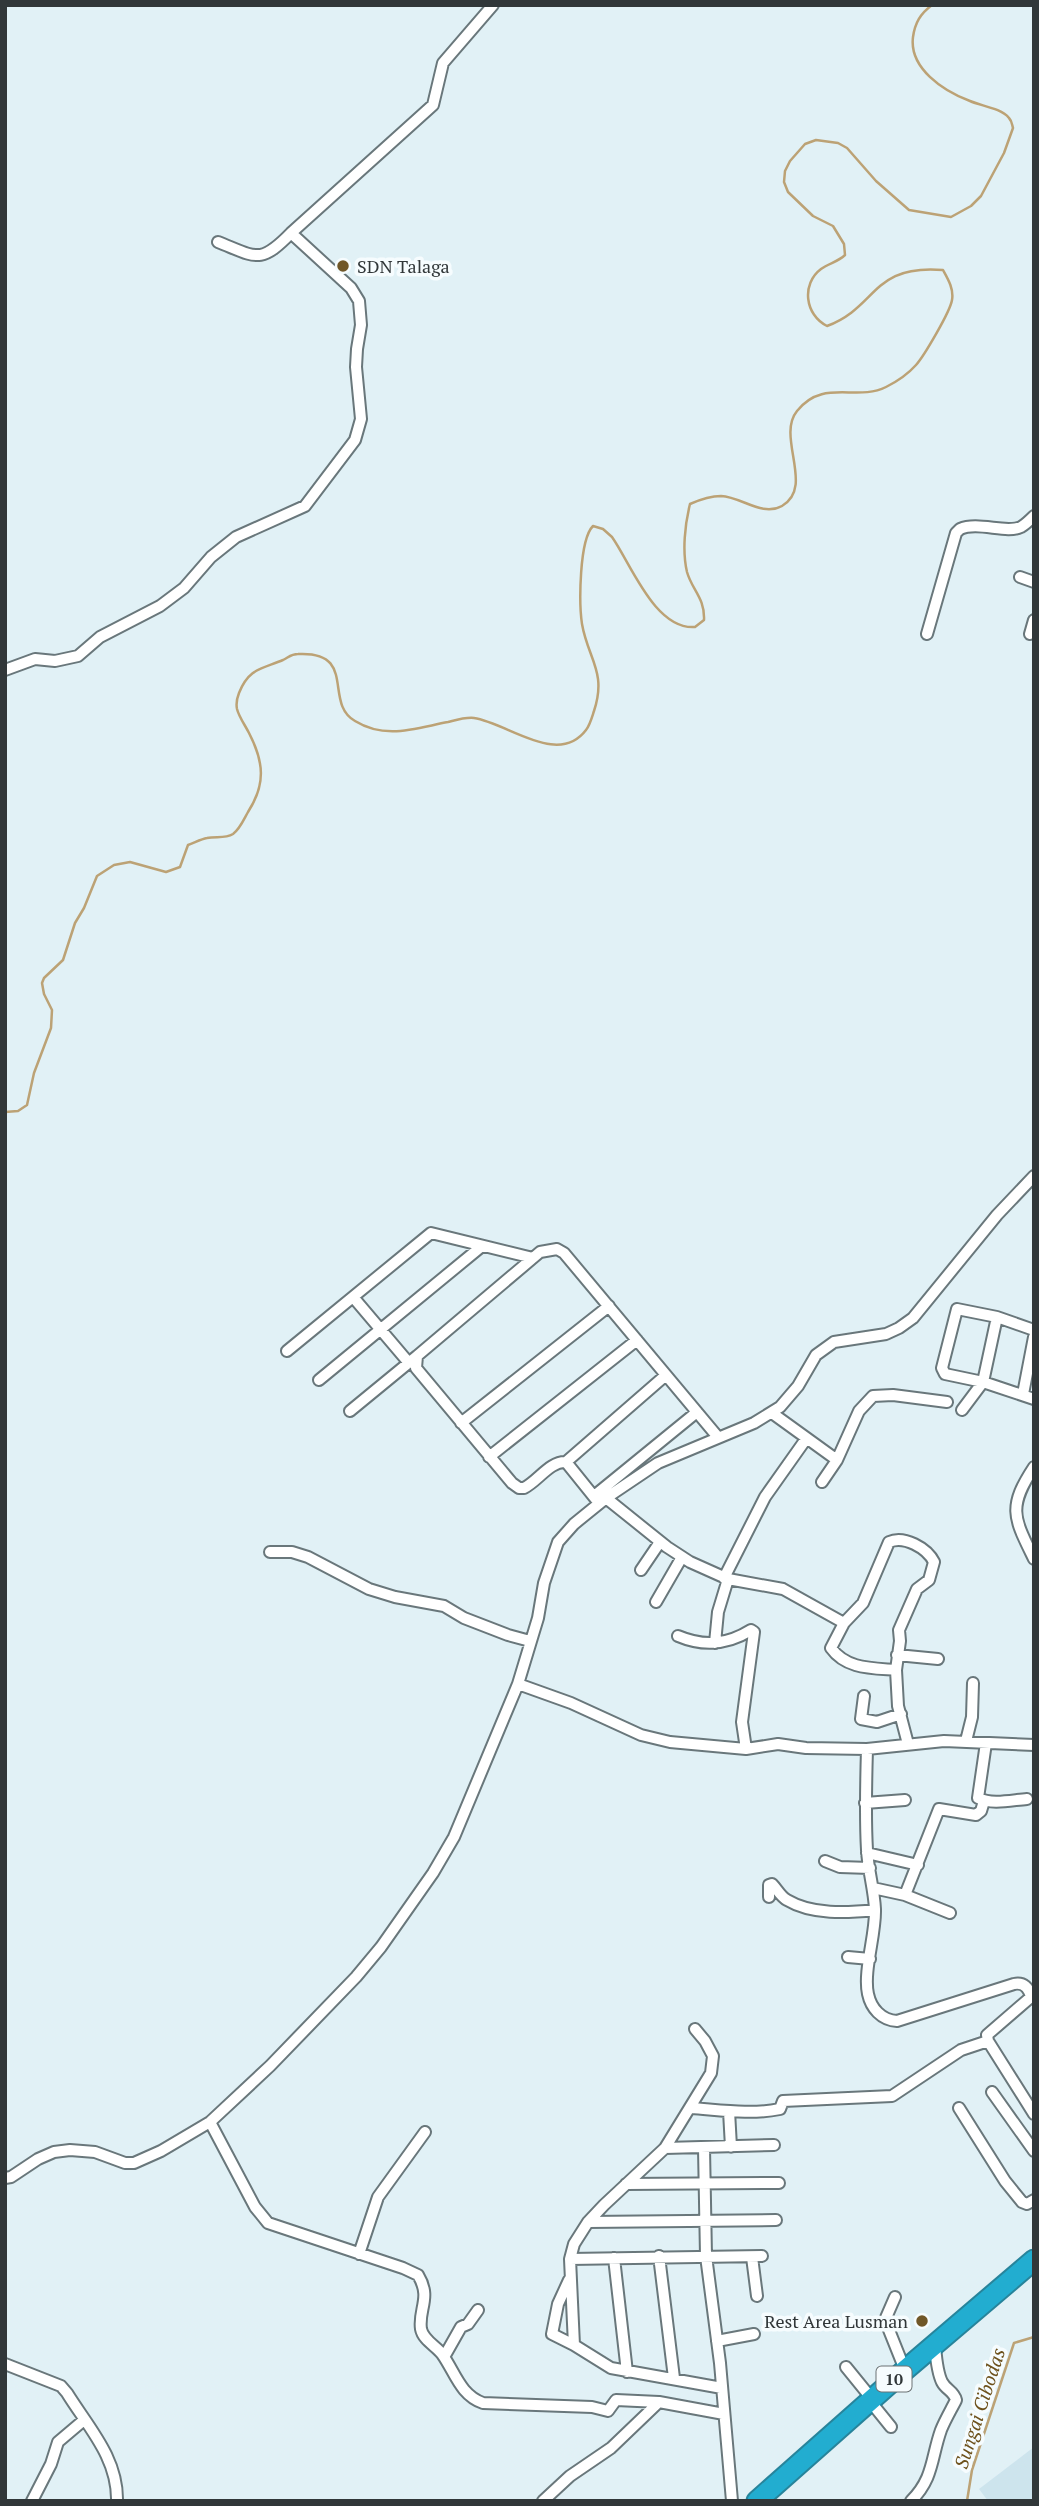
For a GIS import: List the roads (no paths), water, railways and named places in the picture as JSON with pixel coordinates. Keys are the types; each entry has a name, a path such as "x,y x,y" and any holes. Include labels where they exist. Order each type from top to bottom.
{"highway":[{"name":"10","path":"757,2501 1034,2260"}],"street":[{"path":"218,242 259,256 267,255 276,248 433,105 443,63 493,5"},
{"path":"5,670 34,659 55,661 78,656 100,637 160,606 184,588 211,556 236,537 306,506 355,440 361,419 356,368 361,325 359,300 351,288 291,233"},
{"path":"927,634 956,533 960,529 980,526 1015,528 1024,525 1034,516"},
{"path":"1020,577 1034,582"},
{"path":"1030,634 1034,620"},
{"path":"600,1499 658,1463 772,1413 798,1386 817,1355 834,1342 886,1334 899,1328 933,1295 997,1216 1034,1176"},
{"path":"287,1351 431,1233 533,1258"},
{"path":"319,1380 482,1245"},
{"path":"350,1411 533,1258 549,1249 564,1253 717,1436"},
{"path":"353,1297 380,1330 413,1359 420,1374 489,1457 519,1488 524,1489 554,1464 566,1462 600,1499 682,1557 726,1578 783,1589 844,1623"},
{"path":"461,1423 609,1306"},
{"path":"1034,1330 997,1317 957,1309 942,1368 944,1374 983,1382 1028,1397 1034,1337"},
{"path":"962,1410 983,1382 997,1317"},
{"path":"489,1457 638,1340"},
{"path":"566,1462 666,1375"},
{"path":"822,1482 837,1460 859,1411 873,1396 893,1395 947,1402"},
{"path":"5,2178 11,2177 38,2159 62,2151 95,2152 134,2163 161,2151 210,2122 296,2040 356,1977 389,1936 433,1873 454,1837 518,1684 538,1618 544,1583 558,1542 600,1499 697,1412"},
{"path":"772,1413 837,1460"},
{"path":"715,1643 718,1612 726,1578 765,1497 806,1439"},
{"path":"1034,1467 1021,1486 1015,1518 1034,1559"},
{"path":"896,1670 861,1667 841,1660 831,1648 844,1623 863,1603 889,1542 898,1540 927,1551 933,1559 929,1580 917,1589 899,1630 896,1670 898,1706 908,1744"},
{"path":"641,1570 660,1542"},
{"path":"270,1552 292,1552 369,1589 444,1606 464,1618 530,1641"},
{"path":"656,1602 682,1557"},
{"path":"678,1636 700,1643 715,1643 733,1640 751,1630 754,1632 743,1722 746,1749"},
{"path":"897,1655 938,1659"},
{"path":"966,1741 972,1717 973,1683"},
{"path":"518,1684 570,1703 641,1735 670,1742 746,1749 778,1744 806,1748 867,1749 966,1741 1034,1745"},
{"path":"864,1696 861,1719 877,1722 901,1714"},
{"path":"986,1743 978,1798 984,1801 1027,1799"},
{"path":"867,1749 867,1853 875,1910 867,1990 871,2003 875,2010 891,2020 901,2020 1014,1984 1022,1984 1029,1989 1031,1997 989,2031 988,2041 1034,2114"},
{"path":"865,1803 905,1800"},
{"path":"905,1895 939,1809 976,1815 981,1811 984,1801"},
{"path":"867,1853 918,1865"},
{"path":"825,1861 840,1867 870,1868"},
{"path":"769,1897 769,1885 772,1884 788,1900 818,1910 840,1913 875,1910"},
{"path":"873,1888 905,1895 950,1913"},
{"path":"848,1957 870,1959"},
{"path":"574,2345 570,2259 574,2244 588,2222 665,2148 691,2108 713,2065 713,2056 705,2040 695,2029"},
{"path":"691,2108 729,2111 777,2110 783,2102 891,2096 961,2050 988,2041"},
{"path":"992,2092 1034,2151"},
{"path":"959,2108 1005,2181 1022,2202 1027,2204 1034,2200"},
{"path":"729,2111 731,2147"},
{"path":"210,2122 262,2219 276,2227 418,2275 425,2296 421,2329 430,2344 444,2357 468,2395 483,2403 592,2407 608,2411 620,2399 659,2402 724,2414"},
{"path":"359,2254 378,2197 425,2132"},
{"path":"665,2148 774,2146"},
{"path":"704,2148 706,2256 732,2501"},
{"path":"626,2184 779,2183"},
{"path":"588,2222 776,2220"},
{"path":"659,2256 674,2378"},
{"path":"570,2259 757,2256 757,2296"},
{"path":"614,2258 627,2372"},
{"path":"571,2276 558,2304 552,2334 611,2368 722,2388"},
{"path":"895,2297 885,2320 905,2370"},
{"path":"444,2357 461,2327 468,2324 478,2310"},
{"path":"717,2341 754,2334"},
{"path":"911,2501 930,2476 942,2429 956,2400 954,2392 940,2379 935,2346"},
{"path":"5,2364 61,2386 108,2456 117,2487 117,2501"},
{"path":"846,2367 891,2427"},
{"path":"543,2501 570,2476 617,2442 659,2402"},
{"path":"33,2501 51,2464 58,2442 84,2420"}],"waterway":[{"path":"5,1112 18,1111 27,1105 34,1073 51,1028 52,1010 42,983 63,960 75,923 97,876 114,865 130,862 166,872 180,867 188,845 210,837 230,836 238,829 254,802 260,782 260,763 237,707 239,693 252,674 294,655 316,655 328,661 334,669 341,703 346,713 367,727 401,731 474,718 547,744 575,740 591,721 597,698 597,676 582,624 580,602 585,544 593,526 603,529 612,537 646,593 668,618 681,625 695,627 704,620 700,600 685,564 685,538 690,504 721,496 759,508 774,509 782,506 791,498 795,487 796,474 790,434 797,411 818,395 875,391 902,378 920,360 950,306 952,292 943,270 919,270 888,280 844,318 827,326 820,321 810,307 810,283 821,269 845,255 844,244 833,226 813,216 788,192 784,182 790,161 805,144 816,140 838,143 847,148 876,181 909,210 951,217 971,206 981,196 1004,153 1012,124 1001,112 970,101 939,85 922,68 916,59 913,37 919,19 932,5"},
{"name":"Sungai Cibodas","path":"967,2501 972,2470 1014,2343 1034,2337"}],"place":[{"name":"SDN Talaga","path":"343,266"},
{"name":"Rest Area Lusman","path":"922,2321"}]}
